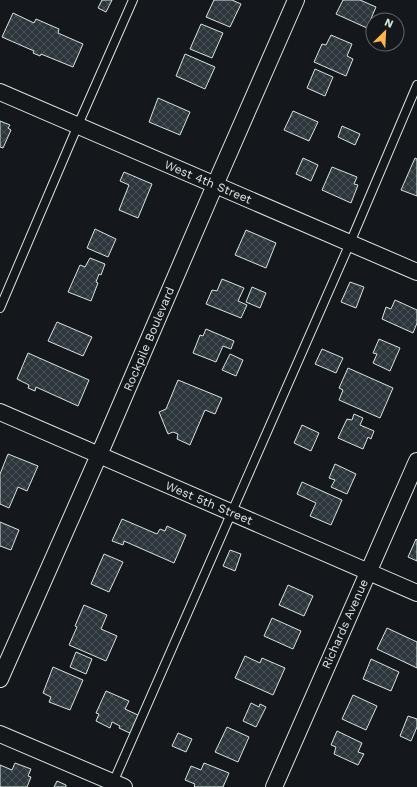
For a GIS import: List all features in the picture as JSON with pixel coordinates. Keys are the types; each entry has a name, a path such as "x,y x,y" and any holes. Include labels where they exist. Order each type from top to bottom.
{"street":[{"name":"Rockpile Boulevard","path":"0,678 99,456 214,185 296,0"},
{"name":"West 4th Street","path":"0,92 417,272"},
{"name":"West 5th Street","path":"0,412 417,594"},
{"name":"Richards Avenue","path":"274,787 417,461"},
{"path":"0,734 116,786"}],"lane":[{"path":"0,308 133,0"},
{"path":"116,786 231,513 350,243 417,85"}],"building":[{"path":"102,0 112,0 106,12 98,8"},
{"path":"214,0 232,0 241,4 230,27 206,17"},
{"path":"343,0 360,0 376,7 374,12 365,12 365,27 336,14"},
{"path":"13,13 34,23 36,19 59,29 58,33 83,44 73,67 41,54 40,56 33,53 34,51 2,37"},
{"path":"201,24 223,33 212,58 190,49"},
{"path":"331,35 352,44 347,56 353,59 346,76 314,62 322,44 326,45"},
{"path":"185,54 215,67 205,89 176,76"},
{"path":"315,69 333,77 325,96 307,88"},
{"path":"158,98 190,112 180,135 149,122"},
{"path":"293,111 318,122 309,141 284,130"},
{"path":"0,121 10,125 8,128 11,130 3,148 0,147"},
{"path":"342,126 360,134 355,145 338,137"},
{"path":"303,158 318,165 311,181 296,174"},
{"path":"415,158 417,159 417,196 401,190"},
{"path":"332,167 357,177 354,184 358,185 351,203 322,190"},
{"path":"124,172 152,184 138,218 119,210 129,185 120,181"},
{"path":"95,229 116,239 108,257 87,248"},
{"path":"246,230 276,243 266,268 235,255"},
{"path":"90,258 105,264 101,275 99,274 96,282 98,283 91,301 68,292 80,265 85,267"},
{"path":"222,279 244,288 238,301 247,305 241,318 206,304 212,290 217,291"},
{"path":"350,282 364,287 356,308 341,302"},
{"path":"252,287 266,293 260,308 246,302"},
{"path":"395,300 417,310 417,323 413,333 382,319 386,307 391,309"},
{"path":"57,322 92,337 83,356 48,341"},
{"path":"206,329 234,341 231,349 223,346 216,362 193,353 200,335 203,336"},
{"path":"379,339 400,348 390,371 373,363 377,354 373,353"},
{"path":"322,349 343,358 336,373 315,364"},
{"path":"28,353 89,380 78,406 36,387 35,391 28,388 29,385 17,379"},
{"path":"230,354 243,360 236,376 222,370"},
{"path":"348,368 393,388 380,418 339,400 343,390 339,388"},
{"path":"178,380 222,398 215,414 205,410 190,445 177,439 178,434 173,432 168,434 159,412 166,409"},
{"path":"354,414 363,418 360,425 374,431 371,439 368,437 363,449 338,438 347,419 352,420"},
{"path":"302,425 319,433 311,451 294,443"},
{"path":"8,454 38,466 27,491 18,487 9,508 0,504 0,474"},
{"path":"335,464 356,474 347,494 331,487 335,480 329,478"},
{"path":"302,482 342,500 331,525 310,516 316,503 297,494"},
{"path":"122,519 157,534 160,529 165,531 167,526 186,535 174,563 124,541 123,545 112,541"},
{"path":"0,522 19,530 11,550 0,546"},
{"path":"416,539 417,540 417,561 408,557"},
{"path":"230,550 241,554 235,571 223,566"},
{"path":"104,554 123,562 109,592 91,584"},
{"path":"288,585 313,596 304,616 279,605"},
{"path":"84,605 107,615 101,629 117,636 106,661 69,645"},
{"path":"272,618 301,631 293,649 264,636"},
{"path":"387,628 417,642 417,668 377,649"},
{"path":"76,652 92,659 86,674 70,667"},
{"path":"245,656 260,663 262,658 285,668 273,695 235,678"},
{"path":"371,659 399,672 391,691 363,679"},
{"path":"53,667 83,680 70,710 49,702 51,697 43,693"},
{"path":"106,691 129,701 125,709 140,716 132,734 119,728 120,726 112,722 110,728 96,721 99,714 96,713"},
{"path":"353,695 377,706 366,730 342,719"},
{"path":"251,703 259,707 260,704 266,707 256,727 243,721"},
{"path":"408,716 417,719 417,727 411,741 400,736"},
{"path":"227,727 249,737 238,762 215,752"},
{"path":"337,731 362,743 358,752 364,754 358,765 334,754 336,747 331,745"},
{"path":"178,733 192,739 186,752 172,746"},
{"path":"15,763 31,769 28,776 31,777 27,787 0,787 0,765 12,770"},
{"path":"204,763 229,773 223,787 195,787 195,784 185,780 191,766 201,770"},
{"path":"57,781 66,785 66,787 54,787"}]}
